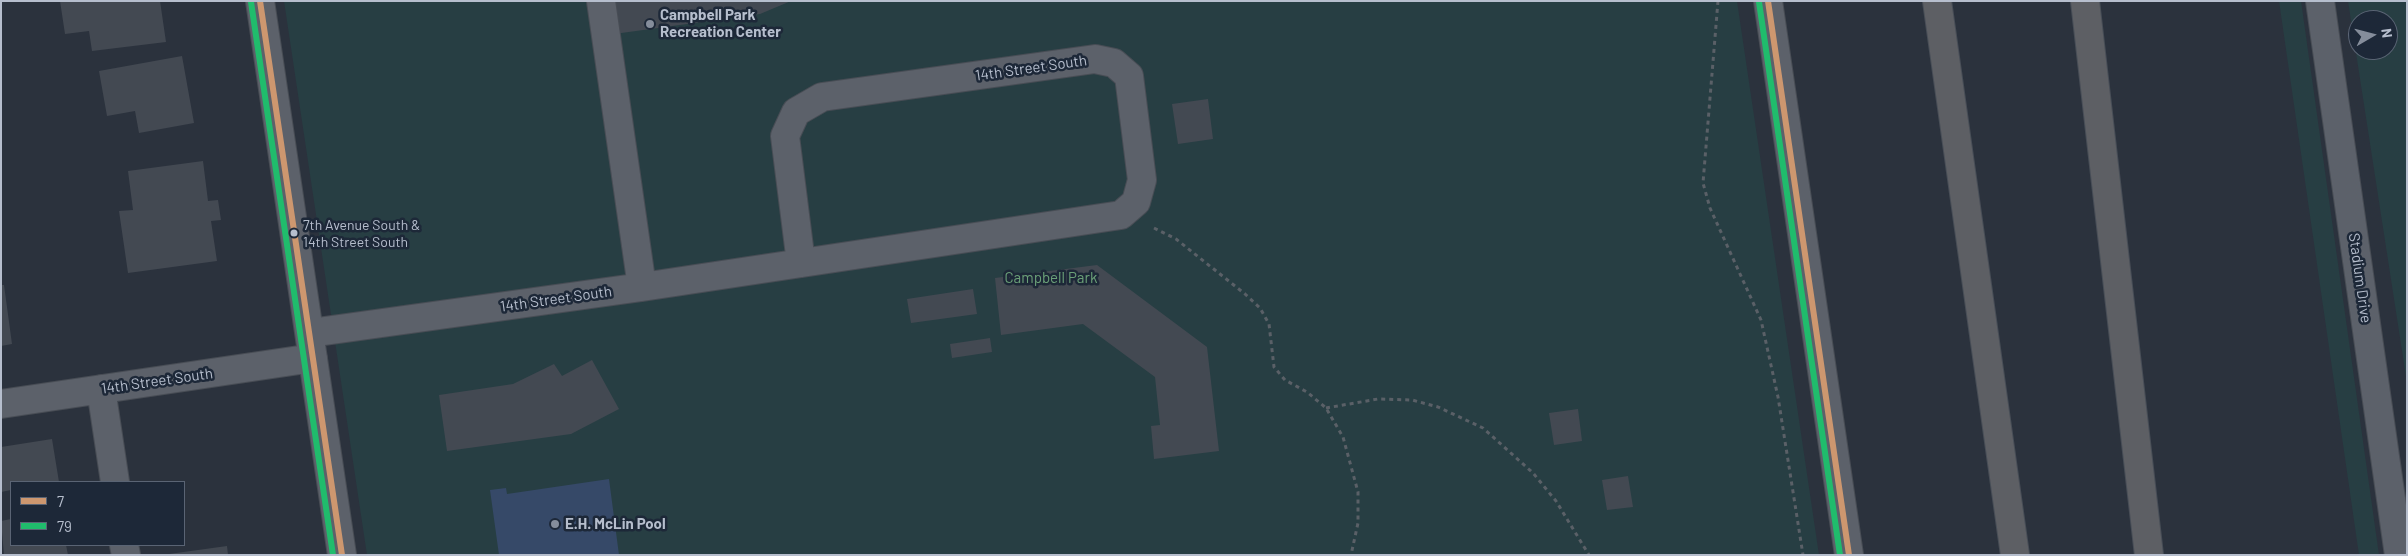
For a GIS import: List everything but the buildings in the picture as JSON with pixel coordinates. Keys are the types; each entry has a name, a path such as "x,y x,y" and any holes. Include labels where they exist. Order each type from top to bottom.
{"highway":[{"path":"1937,1 2015,555"},
{"path":"2080,1 2094,94"},
{"path":"2085,1 2094,94 2149,555"}],"street":[{"path":"260,1 342,555"},
{"path":"601,1 642,287"},
{"path":"1768,1 1849,555"},
{"name":"Stadium Drive","path":"2320,1 2399,555"},
{"name":"14th Street South","path":"1,404 101,389 312,346 642,287 1121,215 1136,202 1142,180 1129,76 1114,63 1095,59 822,97 796,112 785,136 801,263"},
{"path":"101,389 115,481"}],"path":[{"path":"1718,1 1703,183 1710,208 1761,320 1778,397 1803,555"},
{"path":"1121,215 1144,223 1176,239 1260,308 1269,324 1274,367 1285,380 1306,392 1326,408 1343,437 1358,492 1358,522 1351,555"},
{"path":"1326,408 1378,399 1412,400 1438,407 1483,428 1533,473 1556,501 1589,555"}],"green space":[{"name":"Campbell Park","path":"284,1 1737,1 1819,555 367,555"},
{"path":"2279,1 2301,1 2379,555 2359,555"},
{"path":"2348,1 2407,1 2407,383 2357,60 2398,60 2398,10 2349,10"}],"water":[{"name":"E.H. McLin Pool","path":"609,479 619,555 499,555 490,490 506,488 507,494"}],"transit line":[{"name":"7","path":"260,1 342,555"},
{"name":"7","path":"1768,1 1849,555"},
{"name":"79","path":"251,2 333,555"},
{"name":"79","path":"1759,2 1840,555"}],"place":[{"name":"Campbell Park Recreation Center","path":"650,24"},
{"name":"7th Avenue South & 14th Street South","path":"294,233"},
{"name":"E.H. McLin Pool","path":"555,524"}]}
